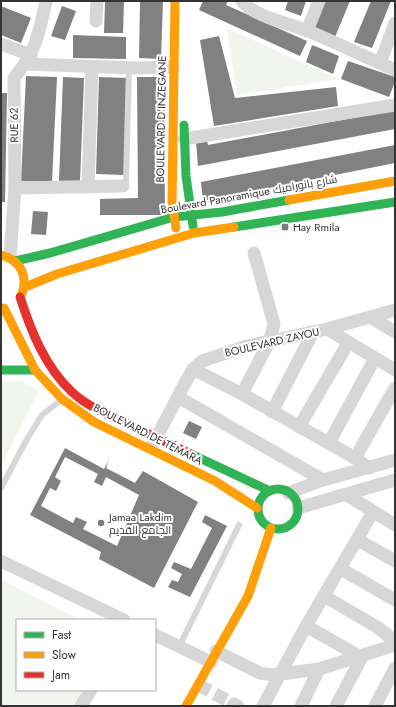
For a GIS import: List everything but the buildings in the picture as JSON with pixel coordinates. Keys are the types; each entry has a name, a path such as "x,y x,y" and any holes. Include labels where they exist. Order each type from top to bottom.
{"street":[{"name":"RUE 62","path":"9,258 15,188 7,78 28,60 38,38 46,1"},
{"path":"96,20 97,1"},
{"name":"BOULEVARD D'INZEGANE","path":"175,1 172,201 177,237"},
{"path":"242,1 246,6 255,11 307,31 395,70"},
{"path":"307,31 319,1"},
{"path":"380,63 395,23"},
{"path":"1,44 28,60 92,67 129,68 173,66"},
{"name":"BOULEVARD D'INZEGANE","path":"183,83 184,46"},
{"path":"88,187 92,67"},
{"path":"184,139 395,105"},
{"name":"BOULEVARD D'INZEGANE","path":"184,115 186,176 194,233"},
{"name":"Boulevard Panoramique شارع بانوراميك","path":"9,258 50,253 174,217 191,214 222,212 395,181"},
{"path":"15,188 123,186"},
{"path":"25,287 57,274 194,233 395,202"},
{"path":"242,394 270,340 274,324 254,253"},
{"path":"2,308 10,306 20,297 25,287 24,272 9,258"},
{"name":"BOULEVARD DE TÉMARA","path":"20,297 30,328 42,353 67,386 90,405 226,487 257,508"},
{"name":"BOULEVARD DE TÉMARA","path":"2,308 35,370 62,399 94,422 270,491"},
{"name":"BOULEVARD ZAYOU","path":"153,444 193,370 202,361 223,353 270,340 327,329 395,310"},
{"path":"370,317 395,332"},
{"path":"327,329 395,370"},
{"path":"272,412 313,332"},
{"path":"299,427 348,343"},
{"path":"329,443 375,358"},
{"path":"1,370 35,370"},
{"path":"193,370 242,394 355,458 369,468"},
{"path":"355,458 395,388"},
{"path":"178,397 323,480"},
{"path":"288,493 323,480 395,460"},
{"path":"298,508 395,480"},
{"path":"280,490 288,493 294,497 298,508 294,519 288,527 272,528 261,520 257,508 262,497 270,491 280,490"},
{"path":"347,495 395,525"},
{"path":"263,706 306,626 341,569 373,512"},
{"path":"186,706 248,596 272,528"},
{"path":"358,540 395,561"},
{"path":"1,560 122,619"},
{"path":"341,569 395,600"},
{"path":"324,596 377,627 395,641"},
{"path":"306,626 361,656"},
{"path":"156,636 179,647 214,656 268,675 319,669 395,645"},
{"path":"336,706 361,656"},
{"path":"375,706 395,668"},
{"path":"301,706 319,669"},
{"path":"81,706 90,691"},
{"path":"233,706 234,704 238,706"}],"lane":[{"path":"123,186 126,181 129,68"},
{"path":"1,488 26,441 42,415 62,399"},
{"path":"179,647 239,525"}],"shaded area":[{"path":"227,28 338,79 237,95"},
{"path":"21,381 39,391 1,466 1,382"},
{"path":"1,579 78,619 16,619 16,691 90,691 82,706 1,706"}],"tunnel":[{"path":"198,685 234,704"}],"traffic: fast":[{"path":"184,125 186,176 193,226"},
{"path":"15,261 50,253 174,217 222,212 289,200"},
{"path":"234,227 395,202"},
{"path":"1,370 35,370"},
{"path":"191,454 270,491"},
{"path":"278,489 292,495 298,509 292,523 278,529 264,523 258,509 264,495 278,489"}],"traffic: slow":[{"path":"175,1 172,201 176,228"},
{"path":"289,200 395,181"},
{"path":"25,287 57,274 194,233 234,227"},
{"path":"1,255 14,261 22,270 24,282 21,296"},
{"path":"4,308 35,370 62,399 94,422 215,481 257,508"},
{"path":"186,706 248,596 271,528"}],"traffic: jam":[{"path":"20,297 40,348 54,371 72,392 99,410 191,454"}],"place":[{"name":"Hay Rmila","path":"285,227"},
{"name":"Jamaa Lakdim الجامع القديم","path":"101,523"}]}
